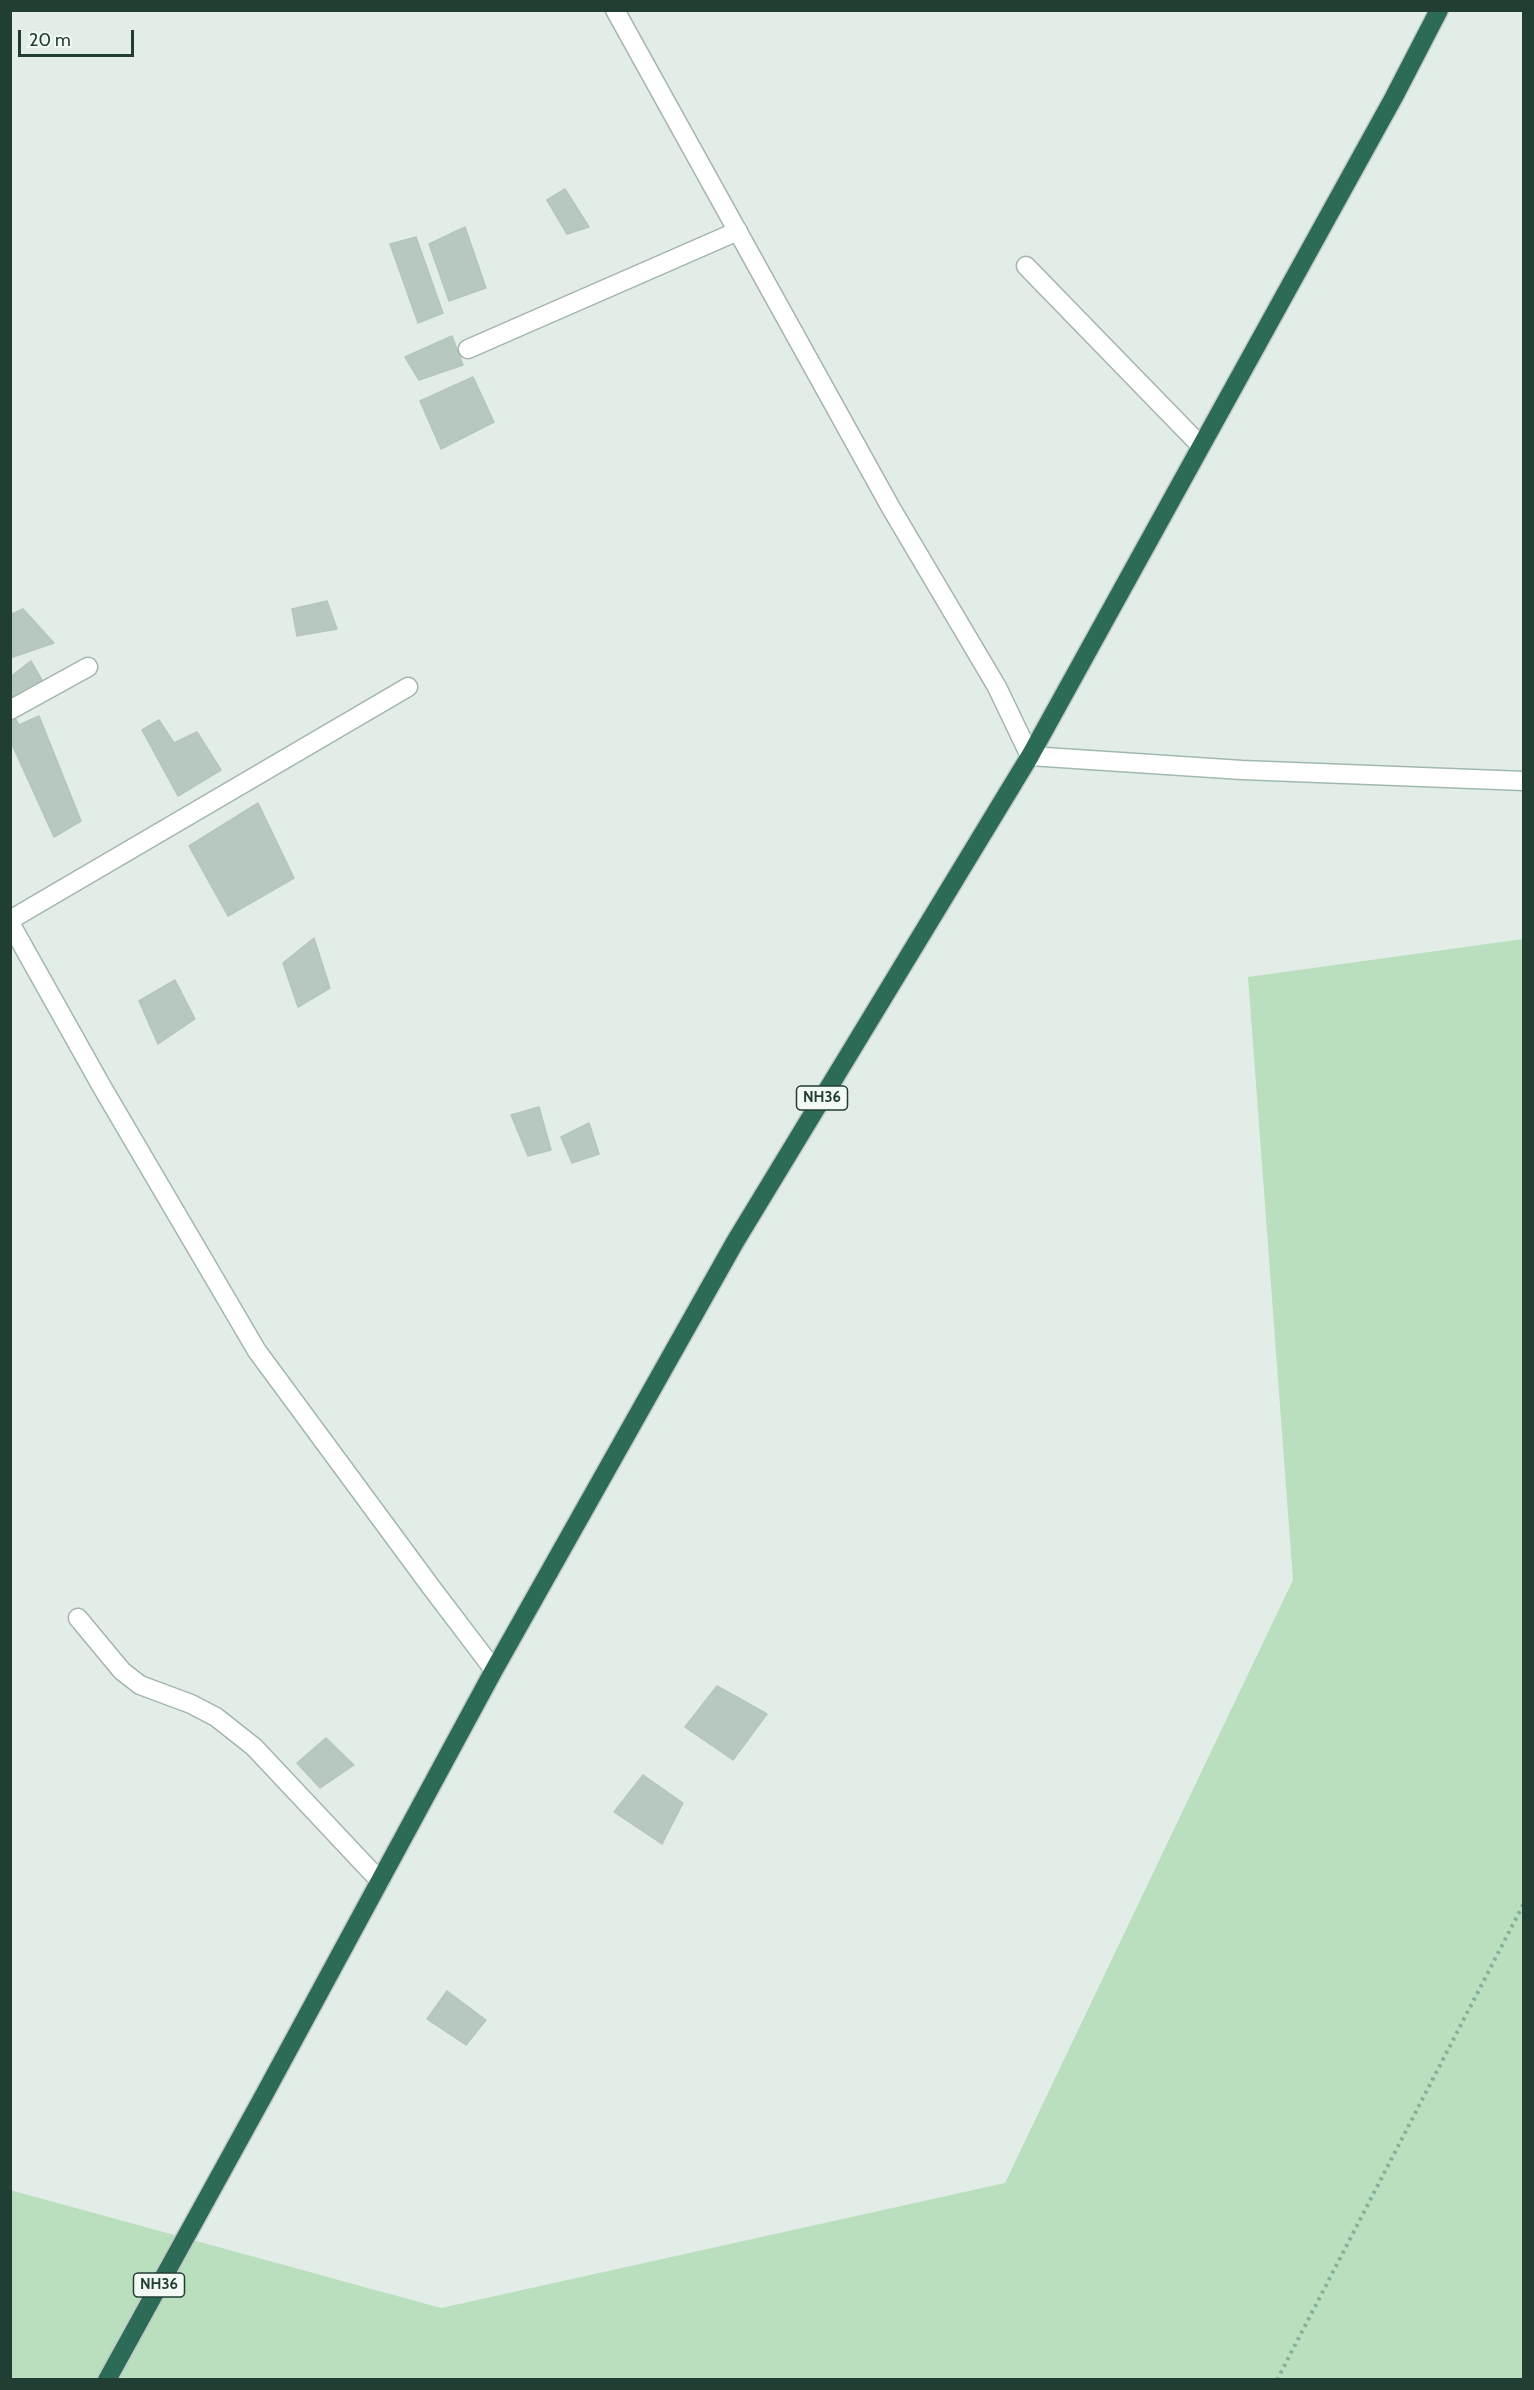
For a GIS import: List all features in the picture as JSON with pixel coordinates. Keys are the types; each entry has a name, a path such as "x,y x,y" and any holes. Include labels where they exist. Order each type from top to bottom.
{"highway":[{"name":"NH36","path":"107,2379 494,1670 735,1242 1030,756 1394,97 1439,10"}],"street":[{"path":"615,10 686,143 738,231 891,508 998,687 1030,756 1242,770 1524,781"},
{"path":"468,349 738,231"},
{"path":"1026,266 1202,446"},
{"path":"10,710 88,667"},
{"path":"408,687 10,922 108,1098 257,1351 430,1587 494,1670"},
{"path":"78,1618 122,1671 140,1685 192,1704 216,1717 254,1748 380,1881"}],"path":[{"path":"1277,2379 1524,1903"}],"green space":[{"path":"1523,939 1523,2379 11,2379 10,2190 441,2308 1005,2183 1293,1580 1248,977"}],"building":[{"path":"565,189 589,227 567,234 547,200"},
{"path":"465,227 486,288 449,301 429,244"},
{"path":"416,237 443,313 418,323 390,244"},
{"path":"452,336 463,365 419,380 405,357"},
{"path":"473,377 494,422 441,449 420,401"},
{"path":"327,601 337,629 297,636 292,609"},
{"path":"23,609 54,643 10,658 10,615"},
{"path":"31,661 46,687 11,697 10,677"},
{"path":"13,714 19,725 39,716 81,821 54,837 10,740 10,716"},
{"path":"159,720 174,743 197,732 221,770 178,796 142,730"},
{"path":"258,803 294,878 228,916 189,846"},
{"path":"314,938 330,988 298,1007 283,963"},
{"path":"175,980 195,1019 158,1044 139,1001"},
{"path":"539,1107 551,1150 528,1156 511,1115"},
{"path":"589,1123 599,1154 572,1163 561,1137"},
{"path":"717,1686 767,1714 733,1760 685,1727"},
{"path":"326,1738 354,1765 320,1788 297,1763"},
{"path":"643,1775 683,1803 662,1844 614,1812"},
{"path":"447,1991 486,2020 466,2045 427,2019"}]}
